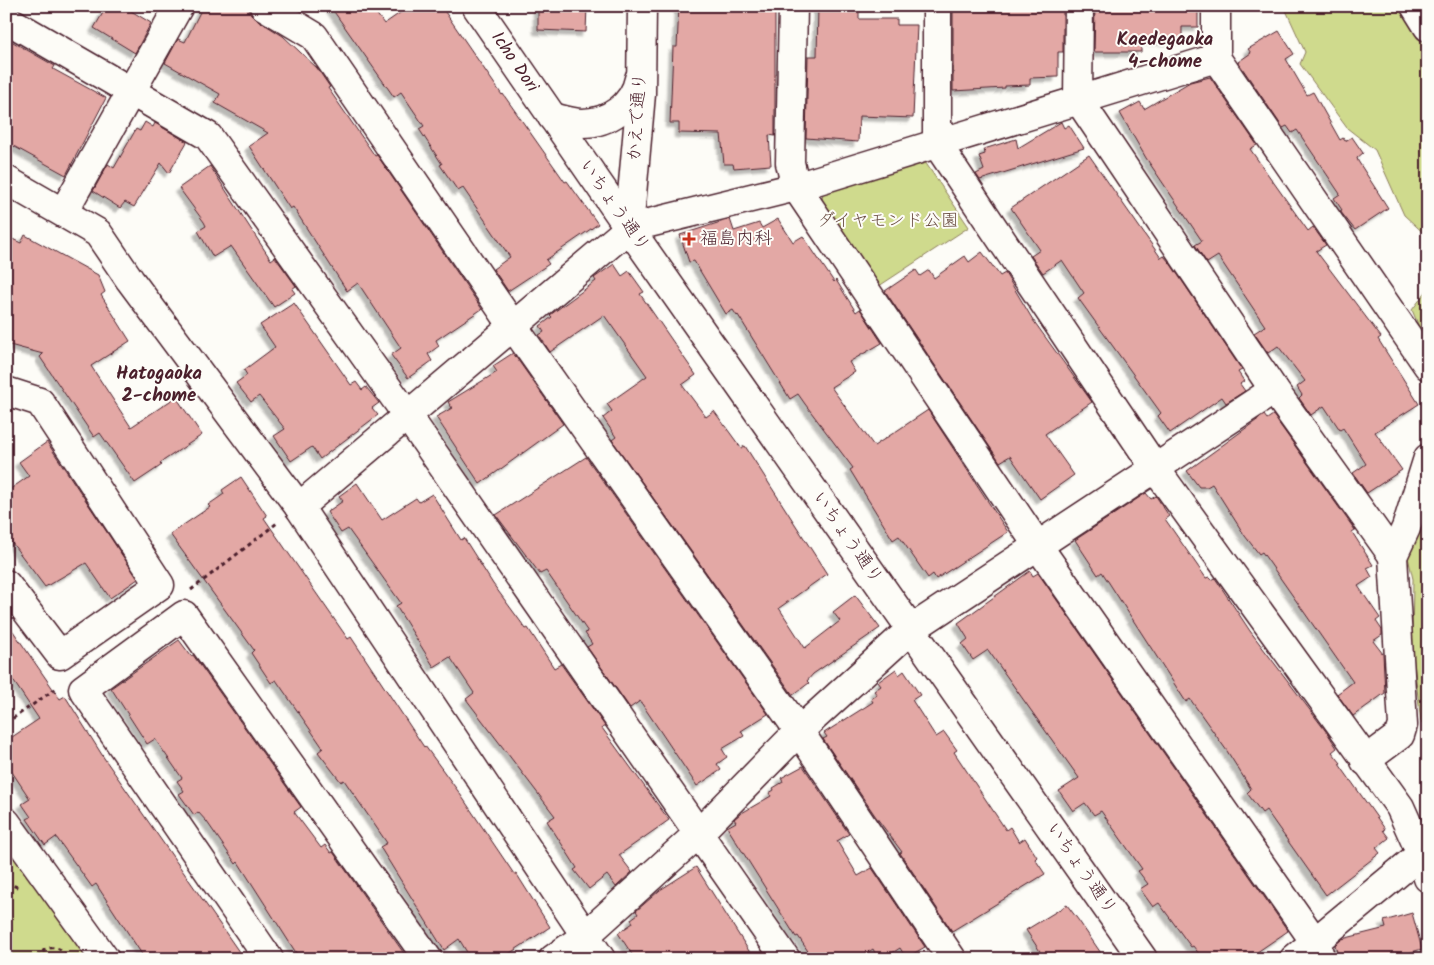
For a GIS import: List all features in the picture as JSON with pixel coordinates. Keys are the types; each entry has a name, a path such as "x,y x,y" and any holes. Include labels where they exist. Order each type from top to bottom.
{"street":[{"path":"64,211 179,6"},
{"path":"264,6 314,36 513,326 799,731 952,959"},
{"name":"Icho Dori","path":"476,6 552,117"},
{"name":"かえで通り","path":"629,228 642,68 642,6"},
{"path":"793,6 790,163 796,188 1038,546 1318,950"},
{"path":"937,6 937,144 1155,468 1400,807 1424,866 1318,950 1294,959"},
{"path":"1079,6 1078,99 1274,390 1393,556"},
{"path":"1216,6 1216,58 1428,366"},
{"path":"1415,6 1428,27"},
{"path":"6,20 130,93 208,136 408,415 700,832 786,959"},
{"path":"298,507 629,228 796,188 1078,99 1216,58"},
{"path":"552,117 582,123 602,120 623,109 637,88 642,68"},
{"name":"いちょう通り","path":"552,117 1142,959"},
{"path":"6,180 64,211 98,232 136,288 298,507 601,959"},
{"path":"553,959 585,936 700,832 799,731 910,630 1274,390"},
{"path":"6,391 40,402 160,584 60,655 6,584"},
{"path":"1366,761 1400,735 1403,725 1393,556 1406,528 1428,458"},
{"path":"269,959 82,689 184,615 428,959"},
{"path":"6,822 105,959"}],"path":[{"path":"38,959 44,950 54,947 63,951 67,959"}],"green space":[{"path":"1284,6 1428,6 1428,237 1404,215 1375,150 1347,128 1300,64 1305,52"},
{"name":"ダイヤモンド公園","path":"923,159 969,227 876,288 821,210 823,191"},
{"path":"1428,289 1428,348 1412,310"},
{"path":"1428,493 1428,727 1421,722 1412,646 1413,579 1407,553"},
{"path":"6,840 92,959 6,959"}],"building":[{"path":"107,6 123,6 151,23 135,53 94,28"},
{"path":"203,6 248,6 251,14 256,19 283,36 317,68 330,87 328,88 375,156 377,155 482,309 436,340 439,346 428,354 432,361 408,378 391,355 401,348 358,283 347,291 293,207 290,209 249,146 268,133 215,103 220,94 165,63 178,39 185,42"},
{"path":"330,6 371,6 384,24 410,6 441,6 502,95 598,224 546,260 549,264 508,291 493,269 510,257 463,188 458,191 440,165 442,164 419,129 424,126 401,92 394,97"},
{"path":"538,6 587,6 586,32 538,30"},
{"path":"679,6 775,6 775,136 769,135 771,165 734,168 733,164 724,164 721,134 679,133 679,123 670,123 673,47 677,47"},
{"path":"818,6 859,6 859,19 897,19 897,25 917,25 913,118 859,116 858,142 806,138 808,56 817,56"},
{"path":"970,6 1063,6 1063,52 1058,52 1058,77 1030,78 1030,85 953,91 953,8 970,9"},
{"path":"1095,6 1198,6 1198,27 1182,27 1182,40 1141,41 1141,52 1094,52"},
{"path":"1279,31 1294,54 1286,59 1307,95 1313,92 1340,140 1343,138 1345,141 1352,137 1363,153 1357,158 1358,161 1388,208 1355,230 1340,211 1342,210 1334,198 1340,194 1297,130 1292,133 1287,126 1283,128 1238,62 1251,53 1248,49"},
{"path":"6,38 55,66 53,69 106,98 66,175 6,142"},
{"path":"1210,77 1257,145 1250,149 1308,231 1313,227 1326,245 1316,251 1381,337 1378,339 1419,404 1375,432 1402,470 1367,493 1353,473 1366,464 1343,428 1340,430 1324,406 1311,415 1299,398 1302,395 1297,387 1305,381 1278,346 1268,353 1254,333 1265,326 1218,256 1207,263 1195,245 1202,241 1146,158 1120,113 1140,102 1144,109 1190,82"},
{"path":"145,122 153,127 155,123 187,142 169,173 161,163 134,207 125,202 120,208 93,191 108,164 114,168 136,129 140,131"},
{"path":"1061,122 1064,128 1069,125 1084,148 980,180 976,174 984,170 979,156 985,154 984,149 1016,139 1018,148"},
{"path":"1089,155 1161,258 1164,256 1170,263 1242,370 1238,372 1244,381 1240,384 1245,391 1226,403 1222,397 1170,433 1158,416 1161,413 1078,298 1084,293 1062,260 1043,273 1031,256 1040,250 1011,208"},
{"path":"210,166 271,260 275,257 296,286 292,289 295,293 274,307 231,246 213,257 198,231 206,226 179,188"},
{"path":"730,219 734,231 759,223 762,228 778,219 793,242 803,236 834,282 836,280 856,312 860,309 882,343 849,362 855,372 831,387 874,446 928,410 1008,532 936,579 933,574 928,578 899,536 893,540 850,470 853,468 798,394 790,399 738,315 733,310 726,314 694,261 689,262 680,235"},
{"path":"25,235 98,275 105,292 101,295 130,341 91,366 131,427 176,397 202,435 160,463 162,465 135,483 100,433 94,437 40,357 43,354 6,344 6,236 21,243"},
{"path":"982,252 1000,276 1005,273 1033,320 1092,402 1045,434 1074,475 1040,499 1010,456 1000,462 885,291 916,270 920,276 929,270 934,278 965,256 969,262"},
{"path":"614,264 622,276 629,271 644,292 640,294 696,375 682,385 706,417 714,411 741,448 745,446 827,574 779,608 805,648 840,621 833,612 855,595 880,628 813,674 807,681 809,683 793,695 612,440 616,437 603,418 612,411 607,404 647,376 604,315 550,352 539,335 544,332 540,326 552,317 550,315 596,281 594,278"},
{"path":"294,303 351,385 356,382 362,390 366,387 379,403 372,408 378,415 320,459 312,447 291,461 274,436 285,429 259,396 251,402 236,383 247,375 244,370 275,347 260,325"},
{"path":"513,353 563,424 480,484 436,417 452,408 448,402 497,372 493,366"},
{"path":"1264,415 1267,419 1273,415 1355,530 1352,532 1373,565 1367,568 1372,577 1358,586 1380,618 1376,621 1382,630 1382,635 1373,641 1383,654 1385,693 1353,716 1337,694 1353,682 1262,552 1259,554 1245,536 1212,484 1207,487 1199,487 1187,471"},
{"path":"47,442 138,579 110,598 86,563 45,587 6,535 6,492 29,476 19,462"},
{"path":"586,457 768,714 741,731 744,736 722,749 727,757 717,764 721,770 697,786 640,701 630,708 587,647 592,644 585,633 588,632 546,571 540,574 496,515"},
{"path":"241,477 267,516 264,518 348,639 351,637 424,747 458,791 514,874 516,873 550,927 501,959 471,959 459,939 444,950 380,847 387,843 344,780 341,782 318,752 323,748 276,680 271,683 251,653 254,650 170,534 210,507 208,505 224,494 222,490"},
{"path":"357,483 382,520 416,498 419,502 432,494 461,540 464,538 493,584 526,629 528,628 554,668 561,664 605,726 602,728 669,820 619,855 632,872 616,887 607,875 589,889 574,870 577,868 547,821 555,816 466,699 474,693 450,657 434,667 396,606 401,603 348,529 341,533 327,512 343,501 339,496"},
{"path":"1146,493 1151,499 1156,496 1169,516 1165,519 1206,578 1209,577 1212,580 1215,578 1250,631 1328,734 1337,748 1332,752 1341,763 1339,764 1385,829 1383,830 1389,838 1376,848 1380,853 1326,895 1266,810 1262,813 1247,793 1251,789 1227,751 1190,699 1186,702 1102,572 1098,575 1075,540"},
{"path":"1030,571 1033,576 1038,573 1288,931 1247,959 1203,959 1193,946 1191,947 1159,903 1153,907 1140,889 1148,884 1138,871 1142,869 1101,811 1094,815 1085,803 1073,811 1059,791 1079,778 988,650 973,660 962,644 968,639 958,623"},
{"path":"6,621 60,699 65,696 104,758 244,959 145,959 96,884 92,887 56,837 45,845 27,819 31,817 22,804 30,799 6,763 6,741 39,719 6,670"},
{"path":"179,640 191,656 193,655 301,807 294,812 321,848 325,845 331,853 333,852 408,959 300,959 238,862 236,864 198,812 194,815 179,794 184,791 177,781 182,778 155,739 147,744 111,688"},
{"path":"896,669 899,675 904,671 920,695 912,700 936,737 944,732 957,750 954,752 1006,830 1010,827 1019,842 1025,838 1045,874 952,931 900,853 902,852 823,739 827,737 824,733 873,702 871,699 877,695 874,691 881,686 878,682"},
{"path":"803,766 849,834 837,841 858,876 872,868 925,947 906,958 900,948 883,959 878,959 873,949 858,959 813,959 798,936 796,937 727,827 736,822 734,819 740,814 771,796 769,793 774,790 773,788 783,782 781,778"},
{"path":"696,867 754,959 635,959 618,933 633,923 631,919 638,914 636,911 660,890"},
{"path":"1067,905 1105,959 1045,959 1026,930"},
{"path":"1412,913 1422,949 1388,959 1339,959 1335,945 1342,939 1386,928 1384,921"}],"place":[{"name":"福島内科","path":"689,239"}],"district":[{"name":"Kaedegaoka 4-chome","path":"1165,51"},
{"name":"Hatogaoka 2-chome","path":"159,385"}]}
